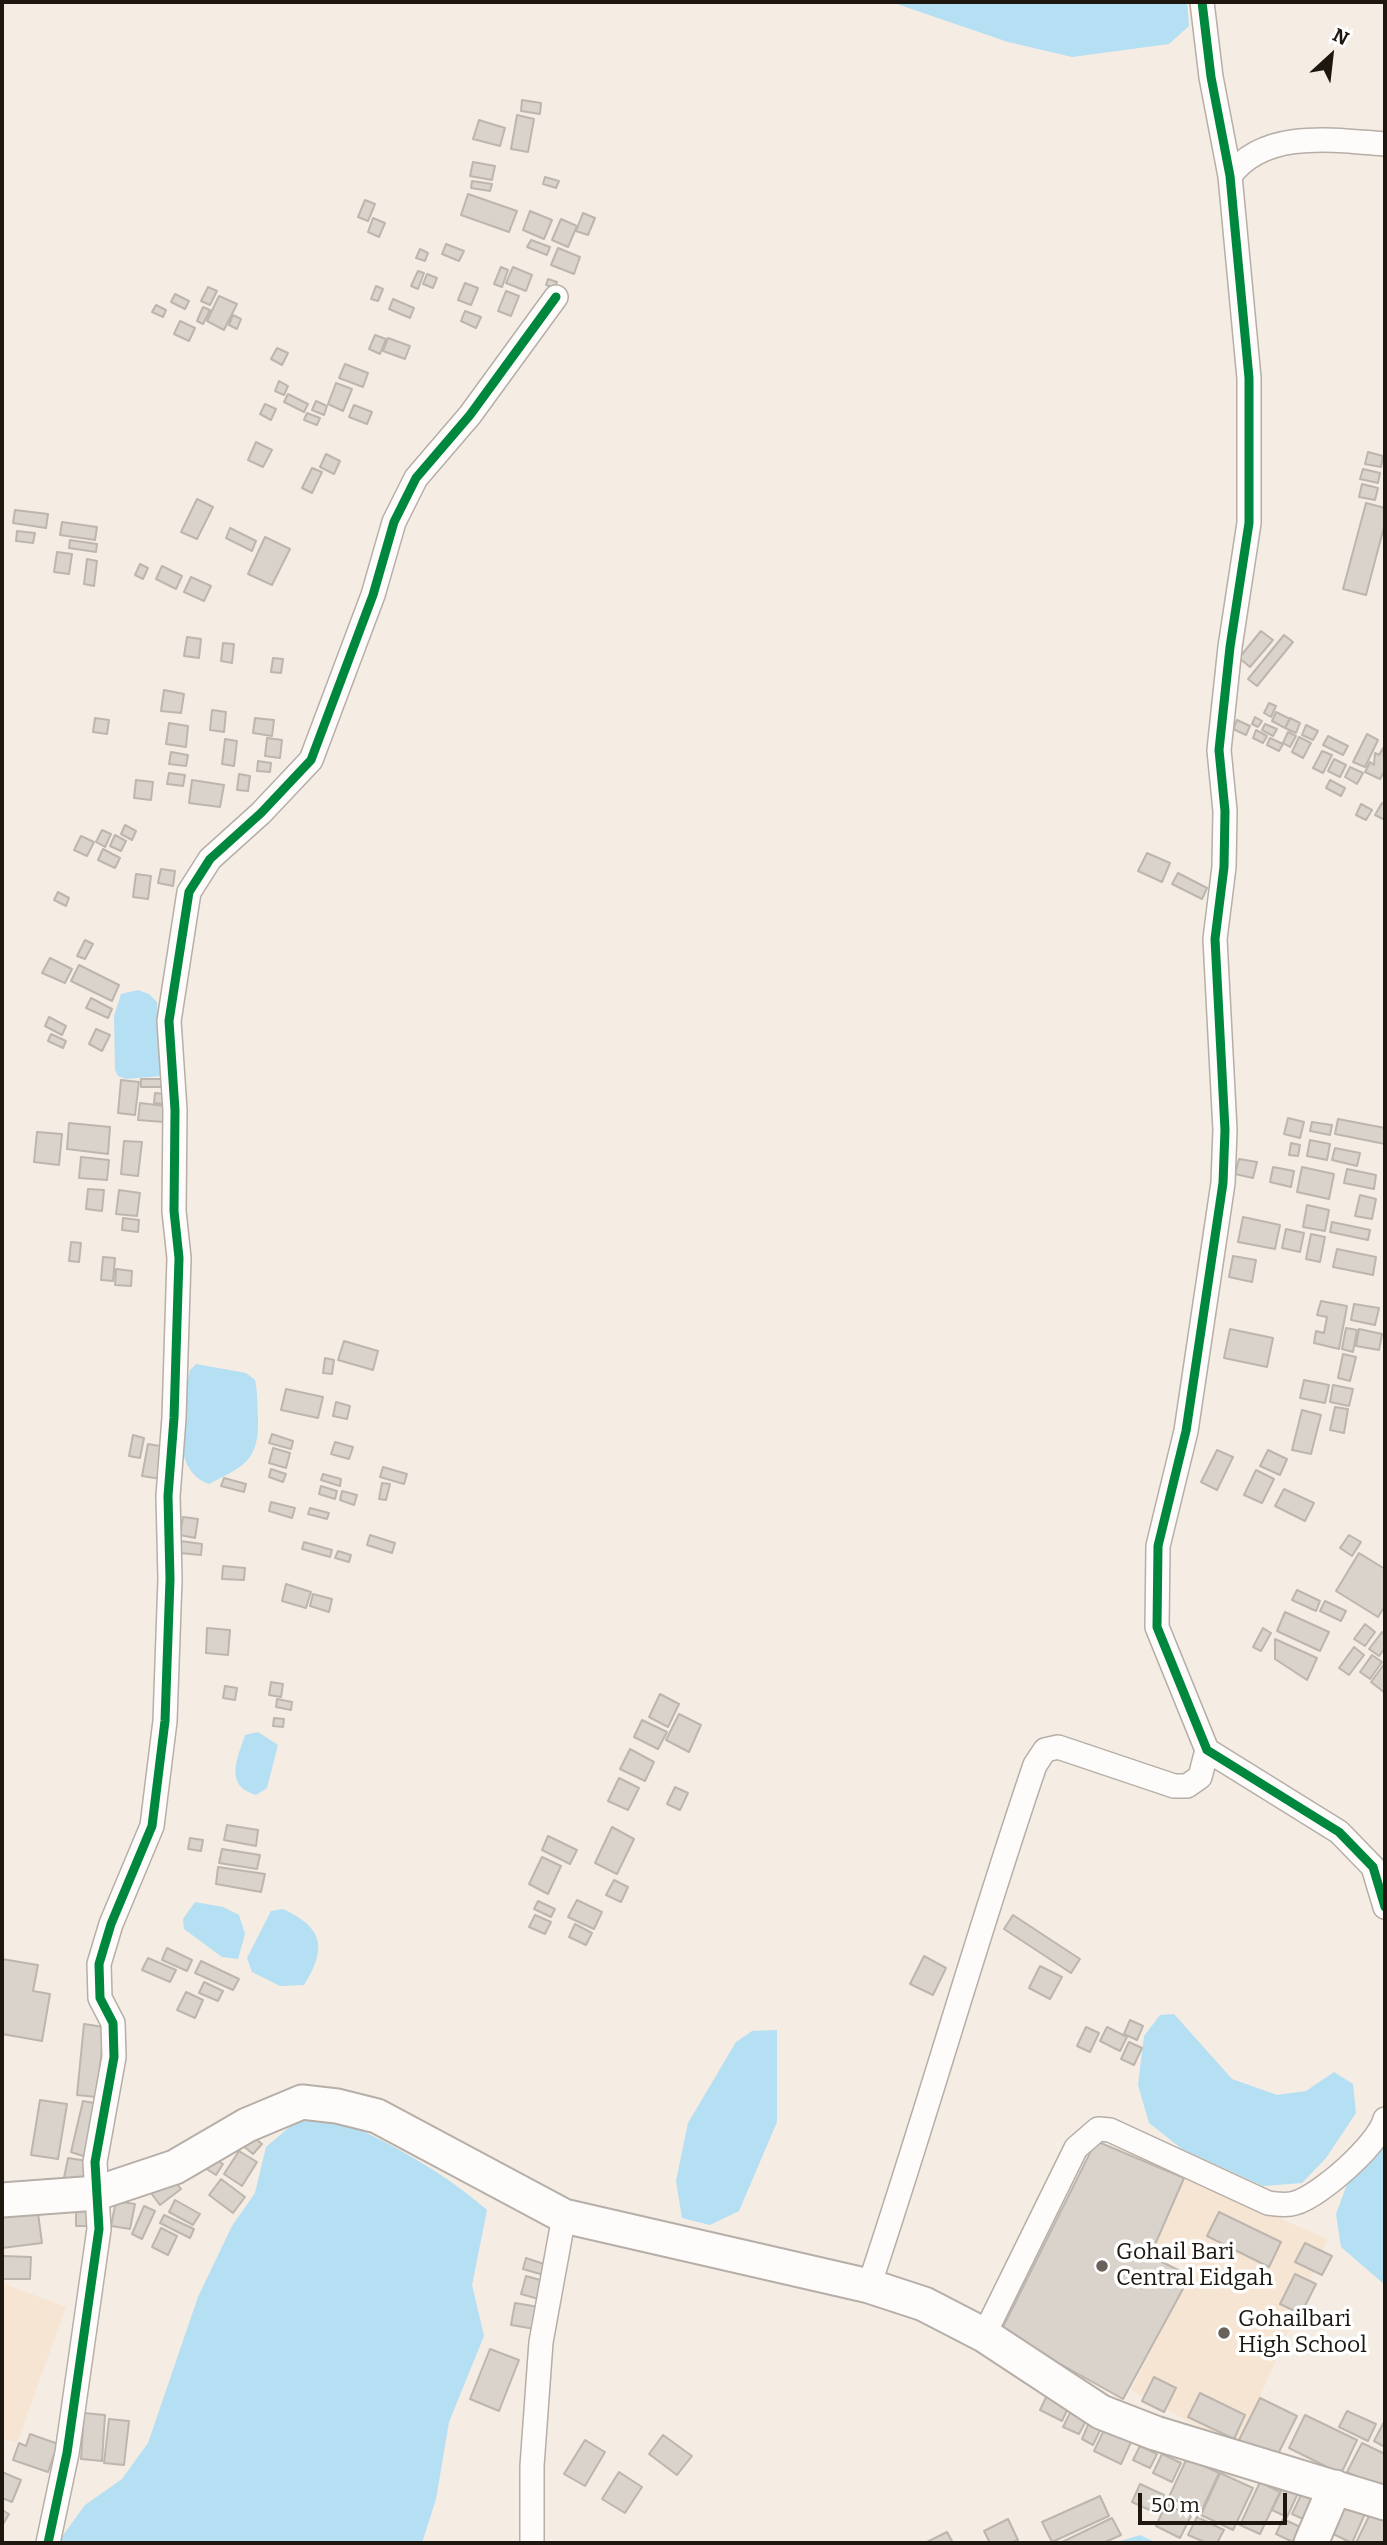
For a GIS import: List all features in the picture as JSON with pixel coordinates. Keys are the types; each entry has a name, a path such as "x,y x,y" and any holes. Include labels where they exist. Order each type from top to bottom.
{"street":[{"path":"1202,2 1211,77 1230,176 1249,378 1249,523 1232,634 1219,750 1226,811 1224,867 1214,939 1225,1130 1223,1183 1186,1431 1158,1546 1157,1627 1207,1750 1339,1832 1373,1867 1385,1907"},
{"path":"1230,176 1253,152 1293,141 1385,144"},
{"path":"48,2543 68,2454 99,2229 95,2162 114,2057 113,2023 100,1998 99,1964 111,1924 152,1826 165,1721 170,1579 168,1496 179,1258 174,1211 175,1110 169,1021 188,892 210,859 261,813 311,761 373,595 394,522 416,478 470,415 556,297"},
{"path":"869,2286 1035,1765 1045,1749 1058,1747 1077,1751 1174,1786 1187,1786 1200,1777 1207,1750"},
{"path":"2,2200 97,2193 175,2167 247,2125 302,2102 337,2106 377,2116 564,2216 869,2286 924,2304 984,2335 1101,2412 1156,2433 1385,2503"},
{"path":"984,2335 1076,2148 1098,2129 1110,2130 1268,2203 1287,2205 1299,2202 1342,2172 1365,2150 1385,2119"},
{"path":"531,2543 532,2466 541,2342 564,2216"},
{"path":"1311,2543 1335,2487"}],"shaded area":[{"name":"Gohailbari High School","path":"1184,2178 1328,2239 1238,2448 1131,2390 1192,2271 1153,2246"},
{"path":"2,2283 66,2307 17,2443 2,2438"}],"water":[{"path":"891,2 1187,2 1189,26 1169,44 1072,57 1008,42"},
{"path":"138,990 149,994 157,1002 161,1076 126,1079 118,1076 115,1070 114,1016 121,994"},
{"path":"196,1364 246,1373 255,1380 257,1390 258,1433 252,1453 240,1467 209,1484 196,1476 187,1465 181,1434 190,1370"},
{"path":"258,1732 278,1745 267,1788 256,1795 240,1785 235,1771 245,1735"},
{"path":"195,1902 223,1907 239,1915 245,1934 238,1959 222,1957 184,1929 183,1919"},
{"path":"283,1909 307,1924 318,1940 316,1960 304,1985 280,1986 252,1972 247,1958 271,1911"},
{"path":"1174,2014 1232,2079 1277,2095 1306,2091 1334,2072 1353,2084 1356,2113 1326,2158 1302,2183 1263,2186 1182,2149 1149,2123 1138,2085 1144,2036 1160,2015"},
{"path":"777,2030 777,2122 739,2211 710,2225 682,2218 676,2181 688,2123 736,2042 752,2031"},
{"path":"333,2117 413,2158 451,2182 487,2210 472,2285 484,2336 449,2422 436,2499 422,2543 61,2543 61,2538 85,2505 122,2479 148,2443 198,2297 232,2226 255,2193 266,2147 294,2123"},
{"path":"1385,2142 1385,2285 1341,2247 1336,2214 1349,2179"},
{"path":"1140,2535 1157,2543 1114,2543"}],"building":[{"path":"522,100 541,103 540,114 521,111"},
{"path":"517,115 534,119 528,152 511,149"},
{"path":"479,120 505,128 500,146 473,139"},
{"path":"473,162 495,166 492,180 470,176"},
{"path":"545,177 559,181 556,188 543,184"},
{"path":"472,181 492,184 490,191 471,188"},
{"path":"468,194 517,211 509,232 461,215"},
{"path":"365,200 375,204 368,221 358,217"},
{"path":"530,211 552,220 544,239 523,230"},
{"path":"583,213 595,218 588,235 576,231"},
{"path":"373,218 385,223 379,237 368,232"},
{"path":"561,219 577,226 568,247 552,240"},
{"path":"531,240 550,247 547,255 527,247"},
{"path":"446,244 464,251 459,261 442,254"},
{"path":"558,248 580,257 574,274 551,265"},
{"path":"420,249 428,253 425,261 416,258"},
{"path":"501,267 508,270 502,287 494,284"},
{"path":"513,267 532,275 526,291 506,283"},
{"path":"418,271 424,273 418,289 411,286"},
{"path":"427,274 437,278 433,288 423,284"},
{"path":"548,279 557,282 555,288 546,285"},
{"path":"465,283 478,288 471,305 458,300"},
{"path":"376,286 383,289 378,301 371,299"},
{"path":"208,287 217,291 210,305 201,301"},
{"path":"506,291 519,296 511,316 498,311"},
{"path":"175,294 189,301 185,309 171,302"},
{"path":"219,296 237,304 224,330 207,321"},
{"path":"393,299 414,308 410,318 389,309"},
{"path":"156,305 166,310 163,317 152,312"},
{"path":"203,307 210,310 203,324 197,321"},
{"path":"465,311 481,317 476,328 461,321"},
{"path":"233,315 241,319 237,329 229,325"},
{"path":"180,321 195,328 189,341 174,334"},
{"path":"375,335 386,339 380,354 369,349"},
{"path":"388,338 410,346 405,359 383,351"},
{"path":"277,348 288,353 282,365 271,359"},
{"path":"345,364 368,373 363,387 339,378"},
{"path":"279,381 288,386 284,395 275,391"},
{"path":"336,383 352,389 343,411 328,404"},
{"path":"288,394 308,404 304,412 284,402"},
{"path":"316,401 327,406 324,415 312,410"},
{"path":"265,404 276,409 271,420 260,414"},
{"path":"354,405 372,412 367,424 349,417"},
{"path":"307,413 320,418 317,425 304,420"},
{"path":"256,442 272,450 263,467 248,460"},
{"path":"1368,452 1383,456 1381,467 1365,464"},
{"path":"326,454 340,461 334,474 320,467"},
{"path":"312,468 322,472 312,493 302,488"},
{"path":"1363,469 1380,473 1378,483 1360,479"},
{"path":"1362,484 1378,488 1375,500 1359,497"},
{"path":"197,499 213,507 197,539 181,532"},
{"path":"1366,503 1385,508 1385,523 1366,595 1343,589"},
{"path":"15,510 48,514 46,528 13,523"},
{"path":"62,522 97,527 95,540 60,535"},
{"path":"230,528 256,541 252,551 226,538"},
{"path":"17,531 35,533 33,543 16,541"},
{"path":"265,537 290,549 272,585 248,574"},
{"path":"70,540 97,544 96,552 69,548"},
{"path":"57,552 72,554 69,574 54,572"},
{"path":"87,559 97,561 94,586 84,584"},
{"path":"140,564 148,568 143,579 135,575"},
{"path":"162,566 182,576 176,589 156,579"},
{"path":"191,577 211,586 204,601 184,592"},
{"path":"1261,631 1273,640 1250,667 1239,658"},
{"path":"1284,635 1293,642 1257,686 1248,679"},
{"path":"187,637 201,639 199,658 184,656"},
{"path":"223,643 234,644 232,663 221,661"},
{"path":"273,658 283,659 281,673 271,672"},
{"path":"164,690 184,694 181,713 161,711"},
{"path":"1269,703 1276,706 1271,717 1264,713"},
{"path":"212,710 226,712 224,732 210,730"},
{"path":"1276,712 1290,719 1285,728 1272,721"},
{"path":"1255,717 1262,721 1258,727 1252,724"},
{"path":"95,718 109,720 107,734 93,732"},
{"path":"255,718 274,720 272,736 253,733"},
{"path":"1290,718 1300,723 1296,733 1285,728"},
{"path":"1237,720 1250,726 1246,735 1233,729"},
{"path":"169,723 188,726 186,747 166,744"},
{"path":"1265,724 1277,729 1273,736 1262,730"},
{"path":"1306,725 1318,731 1313,740 1302,735"},
{"path":"1256,730 1267,736 1263,743 1253,738"},
{"path":"1288,732 1296,736 1290,747 1283,743"},
{"path":"1367,734 1378,740 1365,767 1353,762"},
{"path":"1328,736 1348,746 1343,755 1323,745"},
{"path":"1299,737 1311,743 1303,758 1292,752"},
{"path":"267,738 282,740 280,758 265,756"},
{"path":"1270,738 1283,744 1279,751 1267,745"},
{"path":"225,739 237,741 234,766 222,764"},
{"path":"1383,748 1385,770 1380,779 1365,772 1370,762 1374,765 1375,753 1379,755"},
{"path":"1322,751 1332,755 1323,773 1313,768"},
{"path":"171,752 188,755 186,766 169,764"},
{"path":"1334,759 1346,765 1340,777 1328,771"},
{"path":"258,761 271,763 270,772 257,771"},
{"path":"1350,767 1363,773 1357,784 1345,777"},
{"path":"169,773 185,775 183,786 167,784"},
{"path":"239,774 250,776 248,791 237,790"},
{"path":"136,780 153,782 151,800 134,798"},
{"path":"192,780 224,785 220,807 189,803"},
{"path":"1330,780 1345,788 1341,796 1326,788"},
{"path":"1382,803 1385,805 1385,820 1375,815"},
{"path":"1361,804 1372,810 1366,820 1356,815"},
{"path":"125,825 136,831 132,840 121,834"},
{"path":"102,830 111,834 105,847 96,842"},
{"path":"115,835 126,841 121,851 110,846"},
{"path":"81,836 94,842 87,856 74,850"},
{"path":"103,849 120,858 115,868 98,860"},
{"path":"1147,853 1170,863 1162,882 1138,871"},
{"path":"161,869 175,871 173,886 158,883"},
{"path":"1178,873 1207,888 1202,899 1172,884"},
{"path":"136,874 151,876 148,899 133,897"},
{"path":"58,892 69,898 66,906 54,900"},
{"path":"85,940 93,944 85,959 77,956"},
{"path":"50,958 72,969 65,983 42,973"},
{"path":"79,965 119,985 112,1001 71,981"},
{"path":"91,998 112,1009 108,1018 86,1008"},
{"path":"49,1017 66,1026 62,1035 45,1026"},
{"path":"96,1029 110,1035 102,1051 89,1044"},
{"path":"51,1034 66,1041 63,1048 48,1041"},
{"path":"141,1079 162,1079 162,1087 141,1087"},
{"path":"121,1080 139,1082 135,1115 118,1113"},
{"path":"155,1093 166,1094 164,1104 154,1103"},
{"path":"140,1103 165,1106 164,1122 138,1120"},
{"path":"1288,1118 1304,1122 1300,1138 1284,1134"},
{"path":"1338,1119 1385,1128 1385,1144 1335,1134"},
{"path":"1312,1122 1332,1125 1330,1135 1310,1131"},
{"path":"69,1123 110,1127 108,1154 67,1149"},
{"path":"37,1132 62,1134 59,1165 34,1162"},
{"path":"1310,1140 1330,1144 1327,1160 1307,1156"},
{"path":"124,1141 142,1142 138,1176 121,1174"},
{"path":"1291,1143 1300,1145 1298,1156 1289,1155"},
{"path":"1335,1148 1360,1153 1357,1166 1332,1160"},
{"path":"81,1157 109,1160 107,1180 79,1178"},
{"path":"1239,1159 1257,1162 1253,1178 1235,1174"},
{"path":"1273,1167 1294,1171 1291,1187 1270,1182"},
{"path":"1302,1167 1334,1174 1329,1199 1297,1192"},
{"path":"1347,1169 1376,1175 1374,1189 1344,1183"},
{"path":"88,1189 104,1190 102,1211 86,1209"},
{"path":"119,1190 140,1193 137,1216 116,1214"},
{"path":"1360,1195 1376,1199 1372,1219 1355,1216"},
{"path":"1307,1205 1329,1210 1325,1231 1303,1227"},
{"path":"1243,1217 1280,1225 1275,1249 1238,1242"},
{"path":"123,1218 139,1220 138,1232 122,1230"},
{"path":"1332,1222 1370,1230 1368,1240 1330,1232"},
{"path":"1286,1229 1304,1233 1300,1252 1282,1248"},
{"path":"1311,1234 1325,1237 1320,1262 1306,1259"},
{"path":"71,1242 81,1243 79,1262 69,1261"},
{"path":"1337,1249 1376,1257 1373,1275 1333,1267"},
{"path":"1233,1256 1256,1260 1252,1282 1229,1277"},
{"path":"103,1257 115,1258 113,1281 101,1280"},
{"path":"116,1269 132,1271 131,1286 115,1285"},
{"path":"1321,1301 1347,1306 1339,1349 1314,1343 1316,1331 1324,1333 1327,1317 1317,1315"},
{"path":"1354,1304 1379,1308 1375,1325 1351,1320"},
{"path":"1346,1328 1357,1330 1353,1352 1342,1349"},
{"path":"1230,1329 1273,1338 1267,1367 1224,1358"},
{"path":"1359,1329 1382,1334 1379,1350 1356,1346"},
{"path":"344,1341 378,1351 373,1370 338,1360"},
{"path":"1343,1354 1356,1357 1350,1381 1338,1378"},
{"path":"325,1358 334,1360 332,1374 323,1373"},
{"path":"1304,1380 1329,1385 1325,1403 1300,1398"},
{"path":"1333,1385 1353,1389 1349,1406 1330,1402"},
{"path":"286,1389 323,1397 318,1418 281,1410"},
{"path":"336,1402 350,1406 347,1419 333,1416"},
{"path":"1335,1407 1348,1409 1344,1433 1330,1430"},
{"path":"1302,1410 1321,1415 1311,1454 1292,1450"},
{"path":"272,1434 293,1441 291,1449 269,1443"},
{"path":"133,1435 144,1438 140,1458 129,1456"},
{"path":"335,1442 353,1447 349,1459 331,1454"},
{"path":"148,1444 166,1447 161,1479 142,1476"},
{"path":"273,1448 290,1453 286,1468 269,1463"},
{"path":"1217,1450 1233,1457 1217,1490 1201,1482"},
{"path":"1268,1450 1287,1459 1280,1475 1260,1466"},
{"path":"383,1467 407,1474 404,1484 380,1477"},
{"path":"271,1469 286,1474 283,1482 269,1477"},
{"path":"1256,1470 1274,1479 1262,1503 1244,1495"},
{"path":"323,1474 341,1479 340,1486 321,1480"},
{"path":"224,1478 246,1484 244,1492 221,1486"},
{"path":"382,1483 390,1484 386,1500 379,1499"},
{"path":"321,1486 337,1491 335,1499 319,1494"},
{"path":"1284,1489 1314,1503 1305,1521 1275,1506"},
{"path":"342,1491 357,1495 354,1505 340,1500"},
{"path":"271,1502 295,1508 292,1518 269,1511"},
{"path":"310,1508 329,1513 327,1519 308,1514"},
{"path":"183,1517 198,1519 195,1538 180,1535"},
{"path":"370,1535 395,1543 392,1553 367,1545"},
{"path":"1349,1535 1361,1542 1352,1556 1340,1548"},
{"path":"181,1541 202,1544 201,1555 180,1553"},
{"path":"304,1542 332,1550 330,1557 302,1549"},
{"path":"338,1551 351,1555 349,1562 335,1558"},
{"path":"1359,1553 1385,1569 1385,1606 1378,1617 1336,1591"},
{"path":"223,1566 245,1568 244,1580 222,1579"},
{"path":"286,1584 311,1592 306,1608 282,1601"},
{"path":"1297,1590 1320,1601 1316,1611 1292,1600"},
{"path":"313,1594 332,1599 329,1612 310,1606"},
{"path":"1325,1601 1346,1611 1341,1621 1320,1611"},
{"path":"1285,1612 1329,1632 1320,1651 1277,1631"},
{"path":"1365,1624 1375,1632 1365,1646 1354,1639"},
{"path":"207,1628 230,1630 228,1655 206,1653"},
{"path":"1263,1628 1271,1633 1261,1651 1253,1647"},
{"path":"1382,1632 1385,1635 1385,1648 1379,1656 1369,1649"},
{"path":"1275,1639 1317,1658 1307,1680 1275,1659"},
{"path":"1354,1647 1364,1655 1349,1675 1339,1668"},
{"path":"1372,1655 1382,1662 1370,1679 1360,1672"},
{"path":"1385,1663 1385,1693 1371,1682"},
{"path":"271,1682 283,1684 281,1697 269,1695"},
{"path":"225,1686 237,1688 235,1700 223,1698"},
{"path":"660,1694 679,1704 668,1727 649,1717"},
{"path":"277,1699 292,1702 291,1710 276,1707"},
{"path":"679,1714 701,1725 689,1752 666,1740"},
{"path":"274,1718 284,1719 283,1727 273,1726"},
{"path":"642,1720 667,1732 658,1749 634,1737"},
{"path":"630,1749 654,1762 645,1781 620,1769"},
{"path":"619,1778 639,1788 628,1810 608,1801"},
{"path":"675,1787 688,1793 680,1810 667,1804"},
{"path":"227,1825 258,1830 256,1846 224,1840"},
{"path":"612,1827 634,1839 617,1874 595,1863"},
{"path":"548,1836 577,1850 570,1864 542,1850"},
{"path":"190,1838 203,1840 201,1851 188,1849"},
{"path":"222,1849 260,1855 257,1869 219,1863"},
{"path":"542,1857 561,1866 548,1894 529,1884"},
{"path":"218,1867 265,1874 261,1892 216,1884"},
{"path":"614,1880 628,1887 621,1902 606,1895"},
{"path":"577,1900 602,1912 594,1929 568,1917"},
{"path":"538,1901 555,1909 551,1917 534,1909"},
{"path":"535,1915 551,1922 545,1934 529,1927"},
{"path":"1013,1915 1080,1959 1071,1973 1004,1929"},
{"path":"575,1924 592,1933 586,1945 569,1937"},
{"path":"167,1948 192,1960 187,1971 162,1960"},
{"path":"924,1956 946,1968 933,1995 910,1984"},
{"path":"148,1958 176,1970 170,1982 142,1970"},
{"path":"2,1959 38,1965 33,1991 50,1994 42,2041 2,2034"},
{"path":"201,1961 239,1979 233,1990 195,1973"},
{"path":"1040,1966 1062,1977 1050,1999 1029,1988"},
{"path":"204,1982 223,1991 218,2001 199,1993"},
{"path":"186,1992 203,2000 195,2018 177,2010"},
{"path":"1130,2020 1143,2026 1137,2040 1124,2034"},
{"path":"84,2024 104,2027 97,2097 77,2095"},
{"path":"1086,2027 1099,2033 1090,2052 1077,2046"},
{"path":"1107,2027 1127,2037 1120,2051 1100,2041"},
{"path":"1129,2042 1142,2048 1134,2065 1121,2059"},
{"path":"40,2100 67,2104 58,2159 31,2155"},
{"path":"83,2101 99,2104 86,2157 71,2152"},
{"path":"250,2134 262,2144 253,2154 242,2145"},
{"name":"Gohail Bari Central Eidgah","path":"1096,2141 1184,2178 1150,2256 1190,2276 1123,2399 1001,2331"},
{"path":"239,2151 257,2162 242,2186 224,2174"},
{"path":"212,2157 223,2164 216,2175 205,2168"},
{"path":"68,2158 87,2161 83,2181 64,2178"},
{"path":"172,2177 181,2189 160,2205 151,2193"},
{"path":"221,2179 245,2197 233,2213 209,2195"},
{"path":"175,2200 200,2214 193,2225 169,2212"},
{"path":"116,2201 135,2204 130,2229 111,2226"},
{"path":"76,2205 92,2206 92,2226 76,2226"},
{"path":"144,2206 155,2211 142,2239 132,2234"},
{"path":"1219,2212 1281,2242 1269,2267 1207,2236"},
{"path":"38,2213 42,2243 2,2248 2,2217"},
{"path":"164,2215 194,2229 190,2238 160,2223"},
{"path":"161,2228 177,2236 168,2255 152,2247"},
{"path":"1305,2243 1332,2256 1322,2275 1295,2262"},
{"path":"2,2256 31,2257 30,2279 2,2279"},
{"path":"526,2258 550,2266 547,2276 523,2269"},
{"path":"1295,2274 1316,2284 1301,2314 1280,2304"},
{"path":"526,2276 547,2282 542,2300 521,2294"},
{"path":"515,2303 545,2308 541,2330 511,2325"},
{"path":"490,2349 519,2360 499,2411 470,2399"},
{"path":"1154,2377 1176,2388 1164,2412 1142,2401"},
{"path":"1049,2391 1071,2402 1062,2421 1040,2410"},
{"path":"1200,2393 1245,2415 1234,2439 1188,2417"},
{"path":"1260,2398 1297,2416 1276,2458 1239,2440"},
{"path":"1073,2407 1089,2415 1079,2434 1063,2427"},
{"path":"1347,2411 1376,2424 1368,2441 1339,2427"},
{"path":"84,2413 105,2415 102,2461 81,2459"},
{"path":"1305,2415 1357,2440 1341,2474 1289,2448"},
{"path":"1091,2418 1103,2424 1093,2445 1082,2439"},
{"path":"109,2419 129,2421 124,2465 104,2463"},
{"path":"1385,2423 1385,2447 1374,2441"},
{"path":"1105,2428 1132,2440 1121,2464 1094,2451"},
{"path":"30,2434 58,2444 48,2472 13,2460 19,2443 26,2446"},
{"path":"663,2435 692,2456 677,2475 649,2454"},
{"path":"585,2440 605,2452 585,2486 564,2474"},
{"path":"1362,2443 1385,2454 1385,2490 1347,2472"},
{"path":"1140,2446 1157,2454 1150,2468 1133,2460"},
{"path":"1162,2454 1181,2463 1172,2482 1153,2473"},
{"path":"1187,2458 1219,2473 1201,2512 1169,2497"},
{"path":"2,2472 21,2480 12,2502 2,2498"},
{"path":"619,2472 642,2487 625,2513 602,2499"},
{"path":"1220,2473 1253,2488 1233,2530 1201,2515"},
{"path":"1260,2482 1280,2492 1260,2534 1240,2525"},
{"path":"1140,2484 1164,2495 1156,2513 1132,2502"},
{"path":"1284,2485 1299,2491 1287,2517 1272,2510"},
{"path":"1303,2491 1323,2500 1312,2523 1292,2514"},
{"path":"1100,2496 1109,2516 1052,2542 1042,2522"},
{"path":"1343,2498 1367,2509 1352,2543 1327,2531"},
{"path":"1166,2504 1191,2516 1180,2538 1156,2526"},
{"path":"2,2510 9,2514 2,2526"},
{"path":"1372,2510 1385,2516 1385,2543 1356,2543"},
{"path":"1197,2517 1224,2530 1217,2543 1207,2543 1188,2535"},
{"path":"1112,2518 1121,2535 1103,2543 1060,2543"},
{"path":"1008,2519 1018,2540 1010,2543 990,2543 984,2531"},
{"path":"1283,2519 1309,2531 1295,2543 1276,2534"},
{"path":"947,2532 953,2543 927,2542"}],"cycle path":[{"path":"1202,2 1211,77 1230,176 1249,378 1249,523 1230,647 1219,750 1225,811 1224,867 1215,939 1225,1130 1223,1183 1186,1431 1158,1546 1157,1627 1207,1750 1339,1832 1373,1867 1385,1907"},
{"path":"48,2543 67,2453 99,2229 95,2162 114,2057 113,2023 100,1998 99,1964 111,1924 152,1826 165,1721 170,1579 168,1496 174,1418 179,1258 174,1211 175,1110 169,1021 189,892 210,859 261,813 311,760 373,595 394,522 416,478 470,415 556,297"}],"place":[{"name":"Gohail Bari Central Eidgah","path":"1102,2266"},
{"name":"Gohailbari High School","path":"1224,2333"}]}
